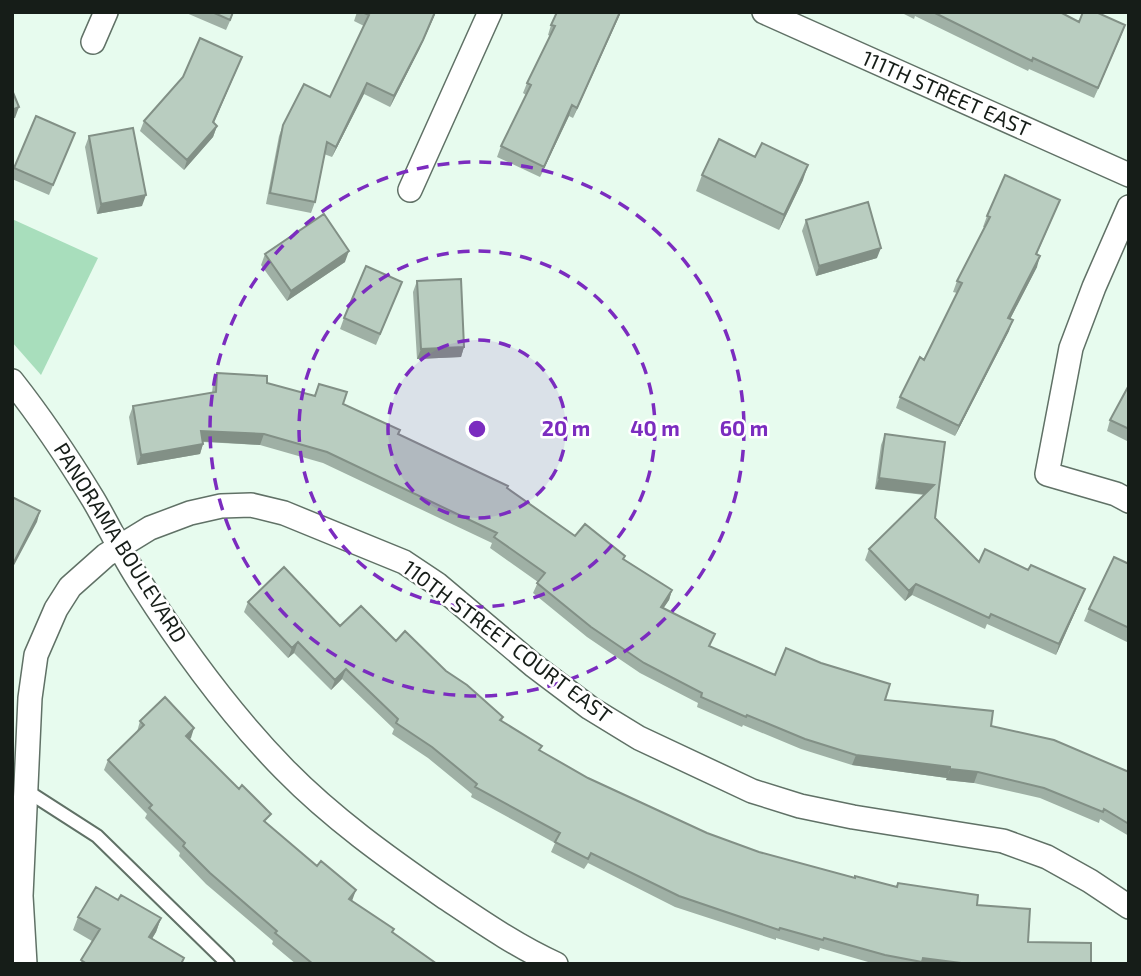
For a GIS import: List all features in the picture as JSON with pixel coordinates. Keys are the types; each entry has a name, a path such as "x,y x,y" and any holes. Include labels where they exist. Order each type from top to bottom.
{"street":[{"path":"93,41 106,12"},
{"path":"410,190 490,12"},
{"name":"111TH STREET EAST","path":"764,12 1129,175"},
{"path":"1129,207 1071,348 1047,474 1129,500"},
{"name":"PANORAMA BOULEVARD","path":"12,381 48,427 138,580 182,645 237,716 286,771 350,828 410,873 478,920 556,964"},
{"name":"110TH STREET COURT EAST","path":"25,964 21,896 30,698 36,655 69,587 106,555 150,528 190,513 221,506 251,505 303,520 404,562 437,584 533,665 590,708 639,738 739,785 800,806 1003,841 1047,857 1129,906"}],"lane":[{"path":"27,792 97,836 228,964"}],"green space":[{"path":"12,219 98,258 41,375 12,342"}],"building":[{"path":"212,12 233,12 230,20"},
{"path":"362,12 435,12 394,96 367,83 336,147 327,142 315,202 270,193 283,125 304,84 330,97 369,15"},
{"path":"557,12 620,12 577,108 572,105 544,167 501,146 531,85 527,83 555,26 551,25"},
{"path":"933,12 1060,12 1079,22 1083,12 1096,12 1125,25 1098,88 1033,58 1032,61"},
{"path":"200,38 242,57 213,122 217,126 187,160 144,121 183,77"},
{"path":"12,90 19,107 12,110"},
{"path":"36,116 75,133 53,185 14,168"},
{"path":"133,128 146,195 101,204 89,136"},
{"path":"719,139 755,157 762,143 808,165 784,215 702,175"},
{"path":"1005,175 1060,200 1036,254 1040,256 1008,318 1013,320 959,426 900,397 920,357 924,360 962,283 957,281 990,217 987,216"},
{"path":"868,202 881,248 819,266 806,220"},
{"path":"324,214 349,251 291,291 265,254"},
{"path":"366,266 402,282 380,334 344,318"},
{"path":"461,279 464,347 421,349 417,281"},
{"path":"217,373 267,376 267,383 315,396 319,384 347,392 343,404 400,430 398,434 508,486 507,488 575,536 585,524 625,556 623,559 672,590 661,607 715,634 709,646 775,675 786,648 821,663 890,684 885,700 993,711 991,726 1054,740 1129,772 1129,824 1104,809 1103,812 1044,788 950,767 856,755 805,739 747,715 746,717 701,697 702,693 644,663 591,627 537,583 545,573 494,537 497,533 327,452 264,434 201,431 203,444 141,455 133,406 216,392"},
{"path":"1129,385 1129,429 1110,420"},
{"path":"885,434 945,442 935,518 979,562 985,549 1028,570 1031,565 1085,589 1059,644 991,614 989,618 916,584 909,591 869,549 934,485 879,478"},
{"path":"12,497 40,511 12,566"},
{"path":"1114,557 1129,564 1129,628 1089,609"},
{"path":"284,567 340,626 361,606 396,641 405,631 446,671 467,685 503,717 500,720 542,746 539,750 588,778 707,833 759,852 897,887 898,883 978,895 977,905 1030,909 1028,942 1091,943 1091,964 969,964 923,958 922,962 885,955 824,938 823,940 780,928 779,930 679,896 591,853 588,859 555,842 560,833 475,787 477,784 432,747 396,723 398,719 346,669 335,680 298,642 292,648 248,602"},
{"path":"165,697 194,728 186,736 239,789 242,785 271,814 264,821 317,866 321,861 356,890 349,899 394,929 392,932 437,964 313,964 210,873 183,846 185,843 149,808 152,805 108,760 144,725 140,721"},
{"path":"96,887 118,900 121,895 161,918 149,937 184,958 181,964 87,964 81,960 100,929 78,917"}]}
